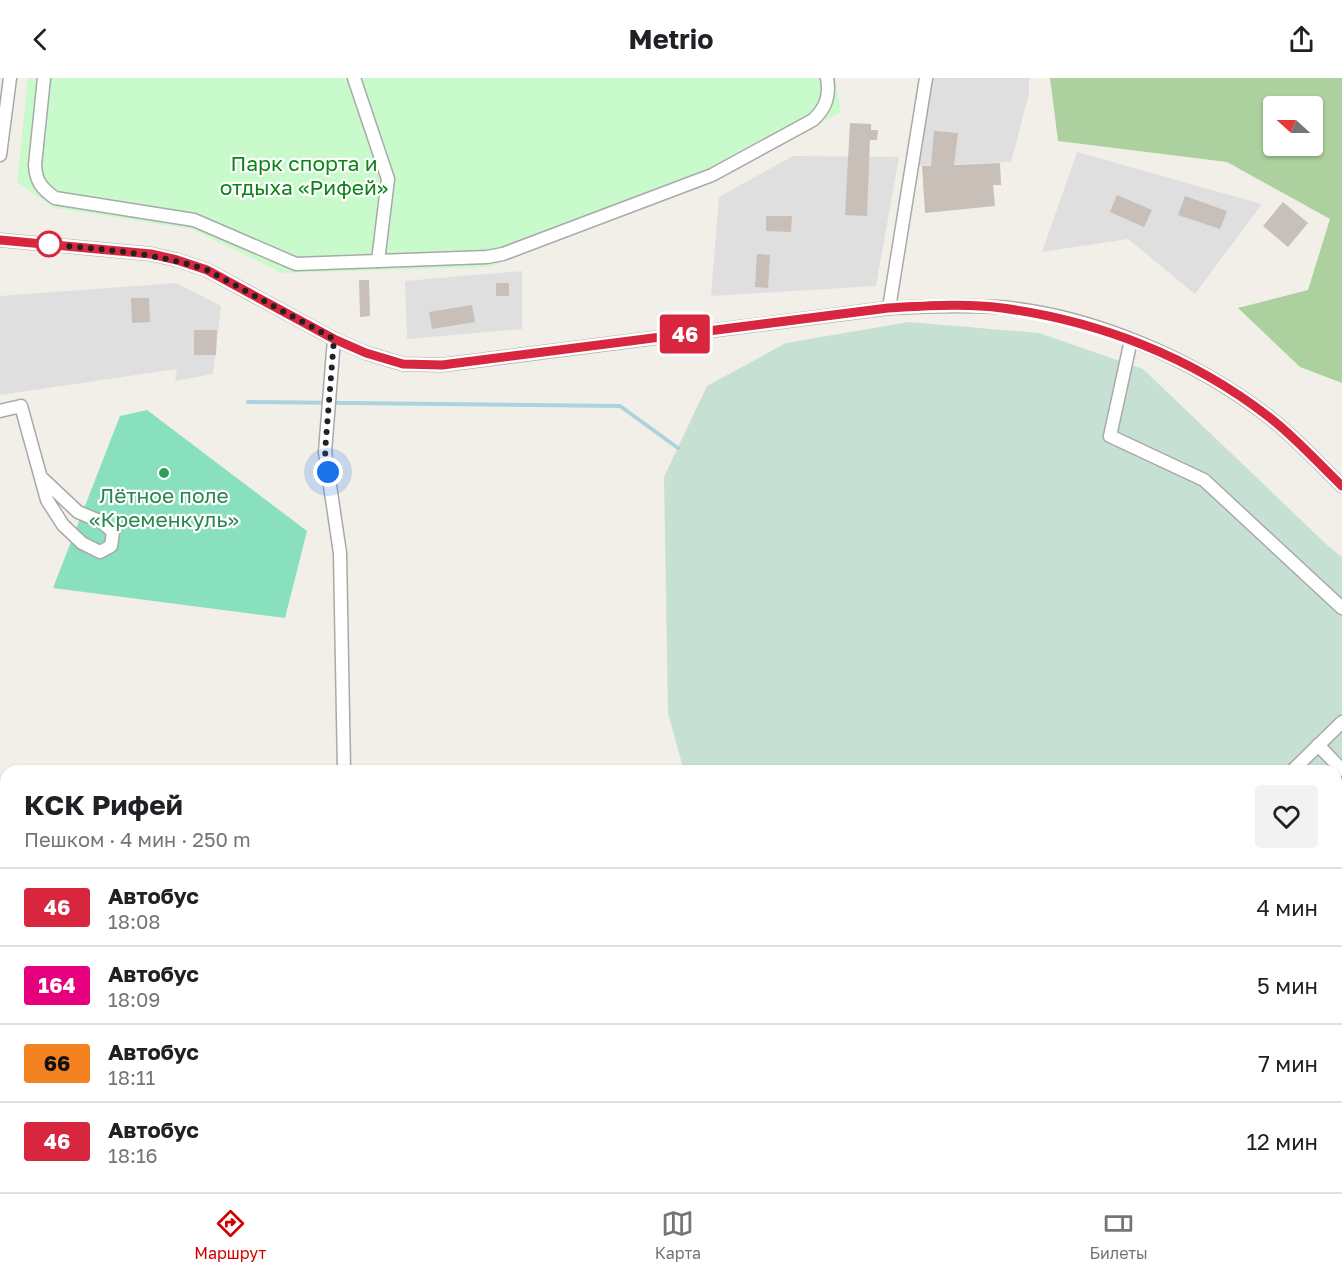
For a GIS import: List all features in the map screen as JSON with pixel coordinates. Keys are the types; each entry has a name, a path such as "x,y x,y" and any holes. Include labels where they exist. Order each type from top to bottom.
{"street":[{"path":"0,155 10,78"},
{"path":"44,78 36,177 41,187 55,198 194,220 296,264 487,257 503,254 712,175 813,120 822,112 827,82"},
{"path":"354,78 388,180 378,261"},
{"path":"888,308 926,78"},
{"path":"0,240 151,254 177,260 207,270 334,339 366,353 403,364 442,365 888,308 945,305 1000,307 1065,318 1149,346 1221,384 1270,418 1342,486"},
{"path":"334,339 325,452 340,553 344,765"},
{"path":"1131,340 1110,436 1204,480 1342,608"},
{"path":"0,411 21,406 47,500 63,525 82,543 100,552 111,546 113,532 102,522 78,512 43,479"},
{"path":"1298,765 1342,722"},
{"path":"1318,745 1337,765"}],"shaded area":[{"path":"933,78 1029,78 1029,94 1011,162 916,166"},
{"path":"1077,152 1262,204 1195,294 1128,239 1042,252"},
{"path":"793,156 899,157 876,286 711,296 719,197"},
{"path":"522,271 522,329 407,339 405,281"},
{"path":"176,283 221,306 213,374 175,381 177,369 0,395 0,296"}],"green space":[{"name":"Парк спорта и отдыха «Рифей»","path":"28,78 835,78 841,112 717,181 489,267 282,273 192,229 55,208 17,182"},
{"path":"1050,78 1342,78 1342,383 1300,367 1238,308 1308,290 1330,219 1227,162 1058,141"},
{"path":"909,322 1039,333 1143,369 1342,557 1342,765 682,765 668,713 664,477 707,386 786,343"},
{"name":"Лётное поле «Кременкуль»","path":"147,410 307,531 285,618 53,588 120,416"}],"building":[{"path":"850,123 871,124 871,130 878,130 877,140 870,140 867,216 845,215"},
{"path":"934,131 958,133 954,165 1000,163 1001,185 993,185 995,206 925,213 922,166 931,166"},
{"path":"1117,195 1152,210 1144,227 1110,212"},
{"path":"1185,196 1227,211 1220,229 1178,215"},
{"path":"1283,202 1308,223 1288,247 1263,226"},
{"path":"766,216 792,216 791,232 766,231"},
{"path":"757,254 770,255 768,288 755,287"},
{"path":"359,280 369,280 370,316 360,317"},
{"path":"496,283 509,283 509,296 496,296"},
{"path":"131,298 149,298 150,322 132,323"},
{"path":"472,305 475,322 432,329 429,312"},
{"path":"194,330 217,330 216,355 194,355"}],"waterway":[{"path":"248,402 620,406 678,448"}],"bus line":[{"name":"46","path":"0,240 151,254 177,260 207,270 334,339 366,353 403,364 442,365 888,308 945,305 1000,307 1065,318 1149,346 1211,377 1270,418 1342,486"}],"place":[{"name":"Лётное поле «Кременкуль»","path":"164,473"}],"route":[{"path":"49,244 43,244 151,254 207,270 334,339 325,452 328,472"}]}
